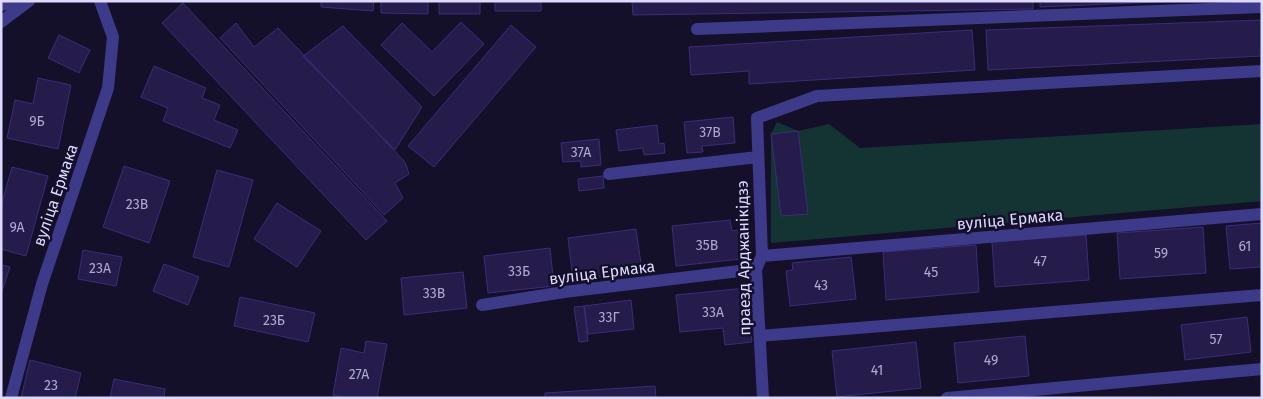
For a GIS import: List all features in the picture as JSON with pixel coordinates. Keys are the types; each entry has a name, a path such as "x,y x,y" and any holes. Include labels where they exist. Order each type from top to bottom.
{"street":[{"path":"1,5 24,1"},
{"path":"1,22 29,1"},
{"name":"вуліца Ермака","path":"11,398 42,284 108,88 112,37 100,1"},
{"path":"697,29 1262,7"},
{"name":"праезд Арджанікідзэ","path":"762,398 756,269 762,256 757,118 817,96 1262,71"},
{"path":"609,174 758,157"},
{"name":"вуліца Ермака","path":"762,256 1262,214"},
{"name":"вуліца Ермака","path":"482,305 574,291 756,269"},
{"path":"760,336 1262,295"},
{"path":"947,398 1262,369"}],"green space":[{"path":"777,122 798,131 829,124 860,148 1262,124 1262,201 771,243 771,134"}],"building":[{"path":"321,1 374,1 373,11 321,7"},
{"path":"381,1 428,1 428,14 381,13"},
{"path":"439,1 480,1 480,14 439,14"},
{"path":"495,1 541,1 541,11 495,11"},
{"path":"632,1 1033,1 1033,9 633,15"},
{"path":"1040,1 1177,1 1040,7"},
{"path":"183,3 387,221 366,240 162,23"},
{"path":"1262,20 1262,56 988,70 986,30"},
{"path":"461,22 484,44 434,96 381,45 402,23 432,52"},
{"path":"236,23 254,47 278,28 405,162 409,174 395,183 403,198 384,215 220,38"},
{"path":"511,25 536,47 434,167 408,146"},
{"path":"343,26 422,107 395,150 303,56"},
{"path":"972,30 975,70 749,84 749,71 691,75 689,47"},
{"path":"59,35 90,50 79,73 48,58"},
{"path":"154,66 206,88 202,98 220,105 214,120 238,130 230,148 163,121 168,108 141,97"},
{"path":"38,78 71,85 58,149 7,138 15,100 33,104"},
{"path":"733,117 735,143 702,146 703,152 687,153 684,122"},
{"path":"657,125 659,144 664,143 665,153 644,155 643,148 619,151 616,130"},
{"path":"798,131 808,214 781,216 771,134"},
{"path":"599,139 601,165 581,167 581,161 563,162 561,143"},
{"path":"124,166 170,181 149,243 103,227"},
{"path":"12,167 48,176 26,256 1,249 1,206"},
{"path":"217,170 253,180 229,267 193,257"},
{"path":"603,176 604,188 579,191 578,179"},
{"path":"277,203 321,231 297,267 254,239"},
{"path":"730,220 732,231 738,230 741,259 676,266 672,226"},
{"path":"1262,223 1262,267 1230,269 1226,226"},
{"path":"1203,227 1206,273 1120,279 1117,233"},
{"path":"636,229 642,271 573,280 568,238"},
{"path":"1086,235 1089,280 995,287 992,242"},
{"path":"976,245 979,292 886,300 883,252"},
{"path":"550,248 554,286 488,293 484,256"},
{"path":"83,250 122,257 116,286 78,279"},
{"path":"851,257 856,299 790,306 786,271 793,270 792,263"},
{"path":"164,264 199,277 188,305 153,291"},
{"path":"1,265 10,267 1,294"},
{"path":"463,272 467,308 404,315 401,278"},
{"path":"746,288 752,342 725,345 723,328 680,332 676,295"},
{"path":"240,297 315,313 308,342 234,326"},
{"path":"631,300 634,329 588,334 584,306"},
{"path":"584,306 588,341 579,342 574,307"},
{"path":"1247,317 1251,352 1185,360 1181,325"},
{"path":"1025,336 1029,376 958,383 954,343"},
{"path":"366,341 387,344 377,398 346,398 333,395 341,348 364,353"},
{"path":"916,342 921,388 837,397 832,351"},
{"path":"30,360 81,373 75,398 21,398"},
{"path":"114,379 165,389 164,398 110,398"},
{"path":"655,386 656,398 545,398 545,393"}]}
